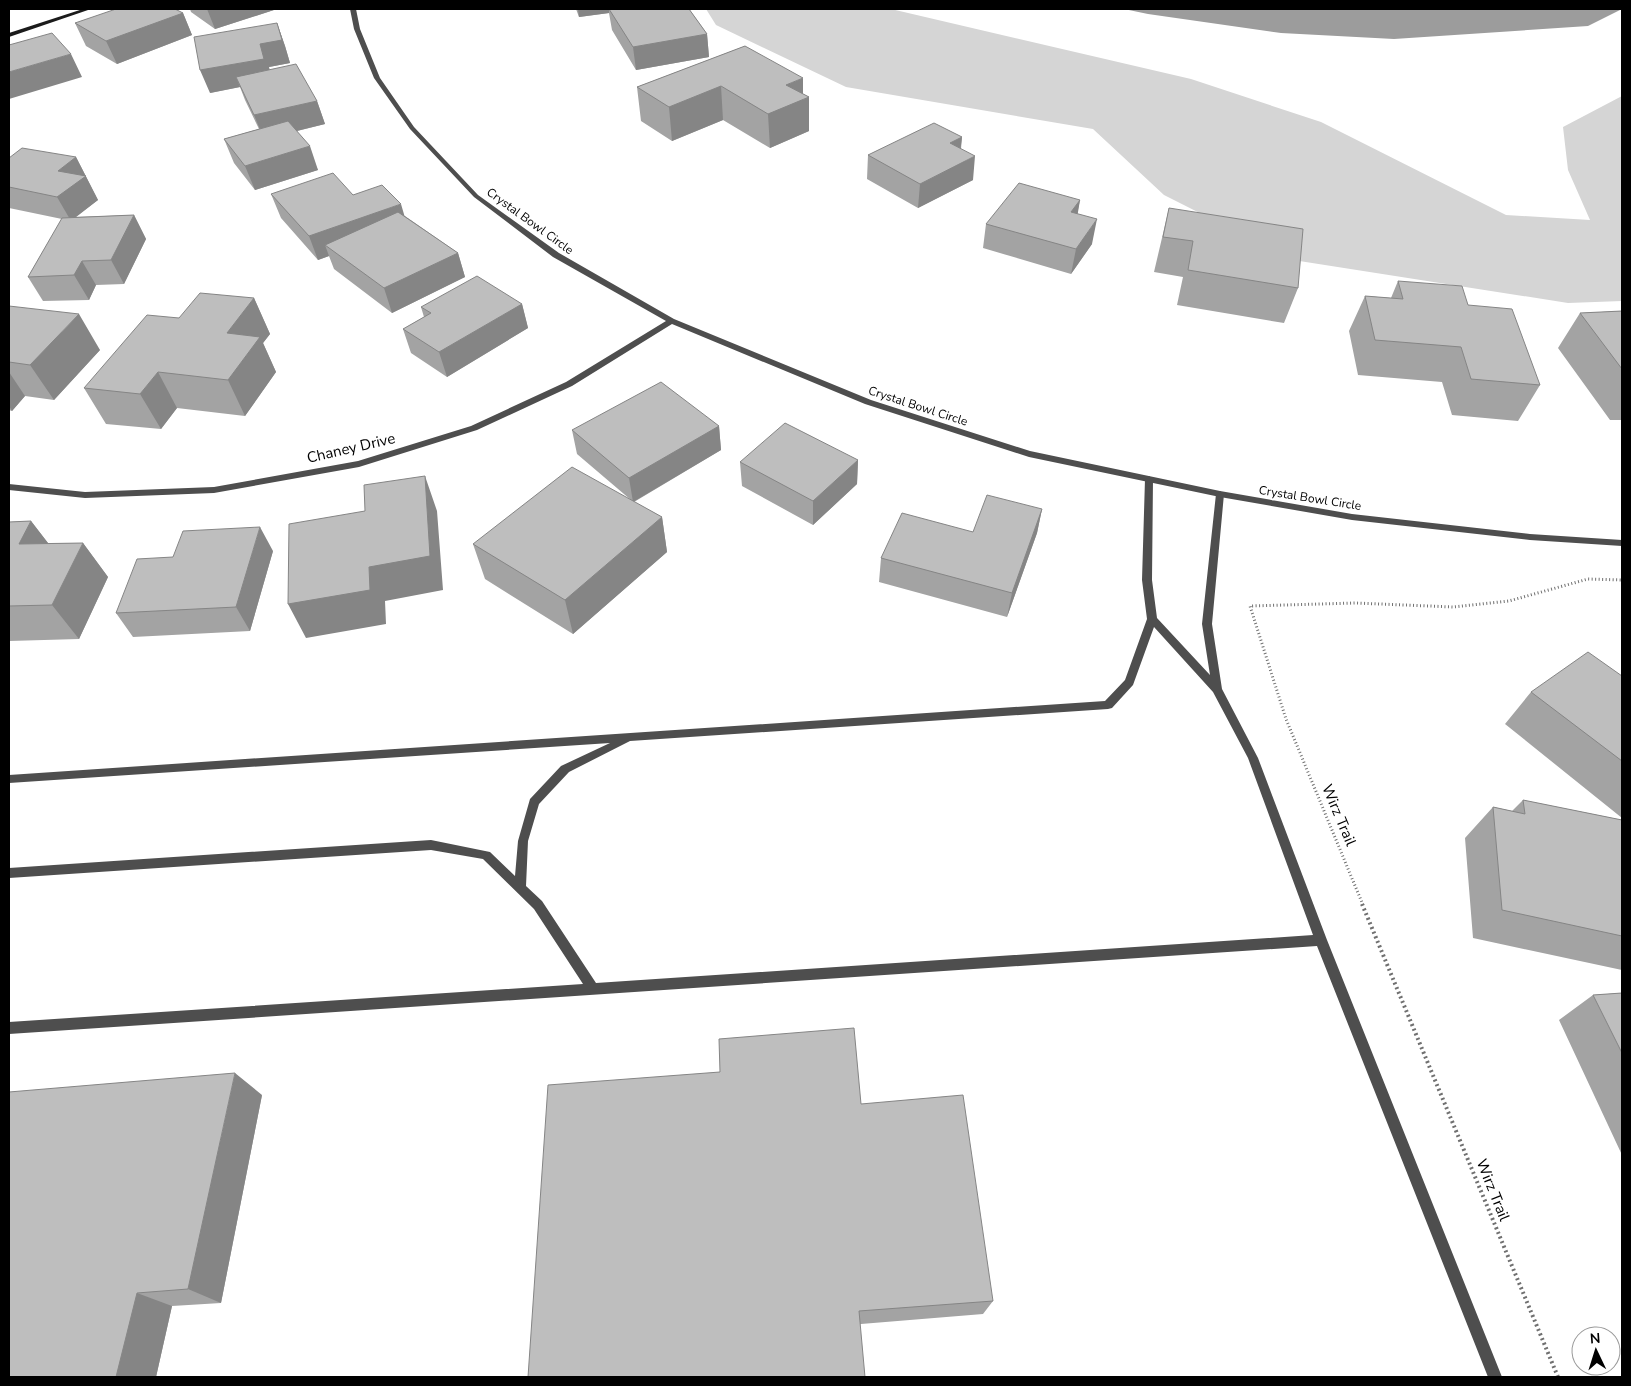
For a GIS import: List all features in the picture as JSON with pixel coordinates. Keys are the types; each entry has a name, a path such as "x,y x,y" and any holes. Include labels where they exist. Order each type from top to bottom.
{"street":[{"path":"9,35 88,9"},
{"name":"Crystal Bowl Circle","path":"353,9 357,29 377,78 412,128 476,196 556,255 671,321 868,402 1029,454 1220,494 1352,517 1530,537 1622,543"},
{"name":"Chaney Drive","path":"9,487 86,495 214,490 358,464 474,428 568,384 671,321"},
{"path":"9,780 1108,705 1128,682 1152,619 1147,580 1149,479"},
{"path":"1217,689 1208,624 1220,494"},
{"path":"1152,619 1217,689 1253,758 1321,940 1495,1377"},
{"path":"520,888 523,841 534,802 565,769 632,737"},
{"path":"9,874 430,845 486,855 538,905 594,988"},
{"path":"9,1028 1321,940"}],"path":[{"name":"Wirz Trail","path":"1558,1377 1286,720 1250,606 1355,603 1453,607 1508,601 1588,579 1622,580"}],"shaded area":[{"path":"706,9 891,9 1191,79 1321,122 1506,215 1590,220 1568,170 1563,127 1622,96 1622,301 1568,303 1293,260 1164,195 1093,129 846,87 716,25"},
{"path":"1124,9 1622,9 1588,26 1394,39 1281,33"}],"building":[{"path":"116,9 175,9 183,13 106,41 75,23"},
{"path":"609,9 689,9 707,34 633,47"},
{"path":"277,23 282,40 260,44 264,59 200,70 194,37"},
{"path":"52,33 71,54 9,72 9,45"},
{"path":"745,46 803,78 786,85 809,97 768,114 721,86 669,107 637,87"},
{"path":"296,64 317,101 254,115 236,77"},
{"path":"288,121 310,146 245,166 224,139"},
{"path":"934,123 962,137 950,143 975,156 920,184 868,155"},
{"path":"22,148 76,157 58,171 86,176 57,197 9,187 9,158"},
{"path":"333,173 353,195 382,185 401,204 309,236 271,194"},
{"path":"1019,183 1080,200 1071,212 1097,219 1076,249 986,224"},
{"path":"1169,208 1303,229 1298,288 1188,270 1193,241 1163,237"},
{"path":"398,212 458,253 384,288 325,245"},
{"path":"134,215 111,260 82,261 74,275 28,277 62,218"},
{"path":"477,276 522,304 439,352 403,329 431,313 421,307"},
{"path":"1398,281 1462,286 1468,305 1512,309 1540,385 1471,379 1461,347 1375,340 1365,296 1403,299"},
{"path":"200,293 254,298 227,333 260,337 228,380 158,372 140,394 84,388 147,315 179,318"},
{"path":"9,306 79,314 30,365 9,362"},
{"path":"1622,311 1622,369 1580,313"},
{"path":"661,382 719,426 629,478 572,430"},
{"path":"785,423 858,460 813,501 740,462"},
{"path":"572,467 662,517 565,600 473,544"},
{"path":"425,476 430,556 369,567 370,590 288,604 289,524 365,511 364,485"},
{"path":"987,495 1042,509 1012,593 881,558 902,513 973,532"},
{"path":"31,521 19,544 83,543 52,605 9,606 9,522"},
{"path":"260,527 236,607 116,613 137,559 173,557 183,531"},
{"path":"1588,652 1622,676 1622,761 1531,692"},
{"path":"1523,800 1622,820 1622,936 1502,910 1493,807 1525,814"},
{"path":"1622,993 1622,1053 1593,995"},
{"path":"854,1028 861,1104 963,1095 993,1301 859,1311 865,1377 528,1377 548,1085 720,1072 719,1039"},
{"path":"235,1073 188,1289 137,1293 116,1377 9,1377 9,1092"}]}
